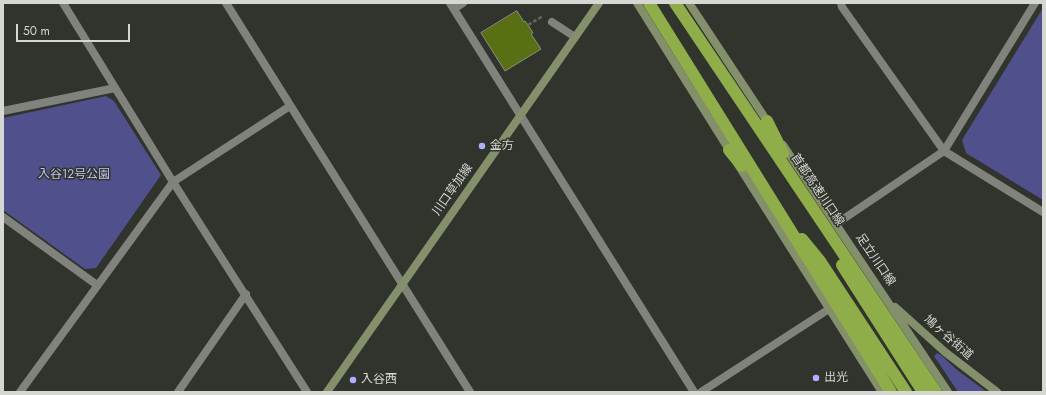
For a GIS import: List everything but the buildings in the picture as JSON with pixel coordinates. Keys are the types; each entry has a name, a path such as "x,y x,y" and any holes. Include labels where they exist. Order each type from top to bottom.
{"highway":[{"path":"649,3 891,392"},
{"name":"首都高速川口線","path":"675,3 936,392"},
{"path":"767,121 834,253 923,392"},
{"path":"729,150 820,261 906,392"}],"main road":[{"name":"川口草加線","path":"327,392 599,3"},
{"path":"637,3 882,392"},
{"name":"足立川口線","path":"689,3 948,392"},
{"name":"鳩ヶ谷街道","path":"886,298 945,352 997,392"}],"street":[{"path":"63,3 114,88 307,392"},
{"path":"226,3 470,392"},
{"path":"463,3 452,6 694,392"},
{"path":"841,3 842,7 944,151 1043,212"},
{"path":"836,224 944,151 1035,3"},
{"path":"552,22 575,37"},
{"path":"3,111 114,88"},
{"path":"20,392 173,182 290,106"},
{"path":"3,217 97,285"},
{"path":"178,392 246,294"},
{"path":"701,392 829,309"}],"path":[{"path":"528,25 546,13"}],"green space":[{"path":"1043,8 1043,200 966,153 962,140"},
{"name":"入谷12号公園","path":"106,96 114,101 161,175 96,268 85,269 3,210 3,118"},
{"path":"937,353 987,392 958,392 934,356"}],"place":[{"name":"金方","path":"482,146"},
{"name":"出光","path":"816,378"},
{"name":"入谷西","path":"353,380"}]}
